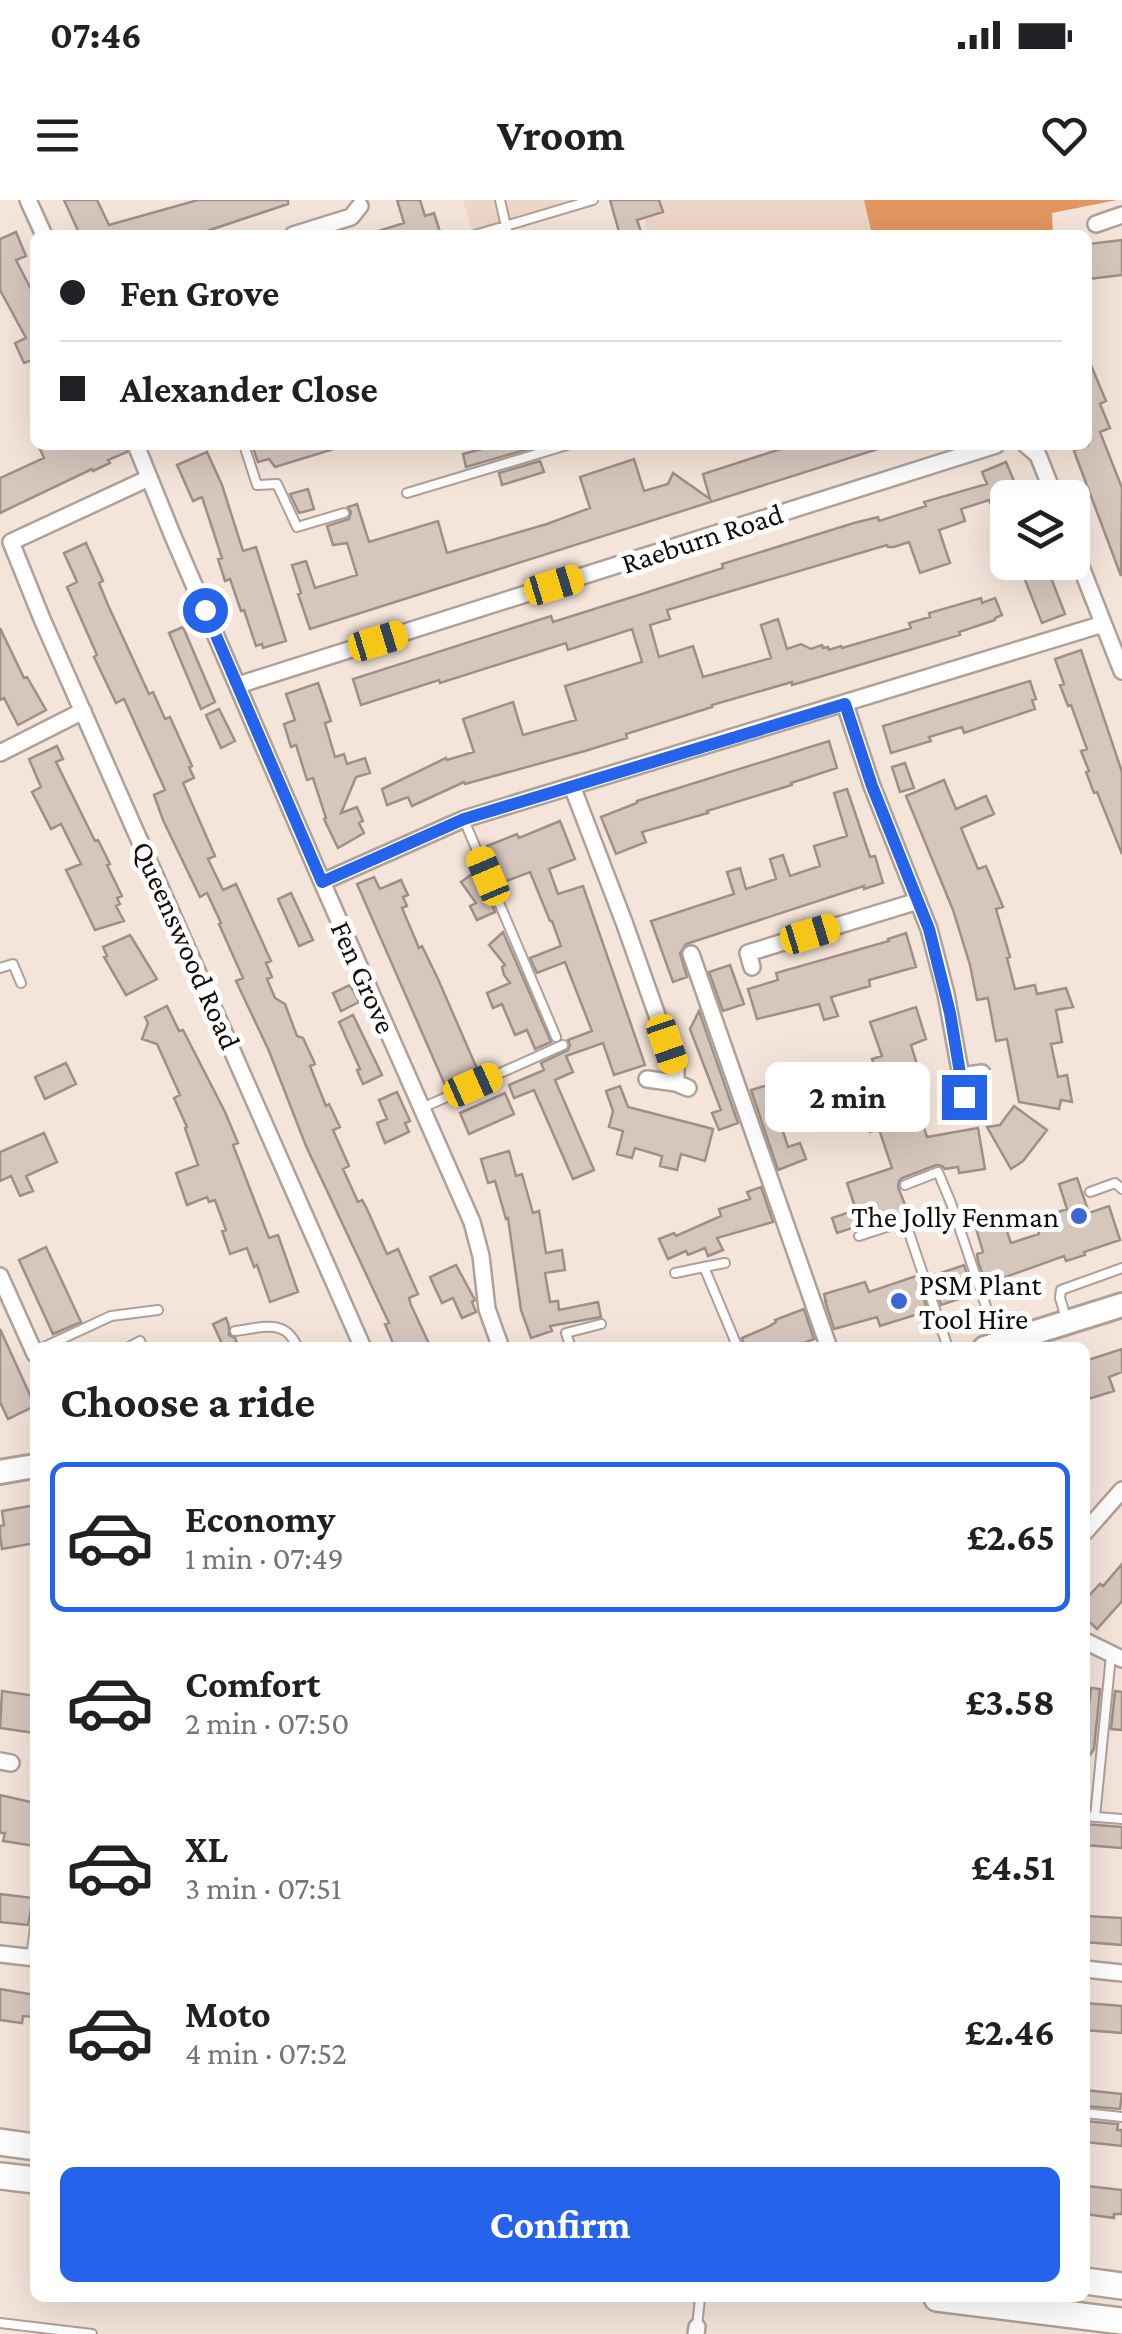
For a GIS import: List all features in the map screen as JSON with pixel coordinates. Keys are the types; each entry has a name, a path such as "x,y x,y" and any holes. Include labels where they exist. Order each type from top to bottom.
{"highway":[{"path":"0,2142 30,2145"},
{"path":"0,2176 30,2179"},
{"path":"1090,2282 1122,2286"},
{"path":"969,2302 1122,2321"}],"main road":[{"path":"1002,1342 1122,1305"},
{"path":"0,1472 30,1467"}],"street":[{"path":"28,200 42,230"},
{"path":"308,230 351,217 360,206"},
{"path":"1096,224 1122,215"},
{"name":"Fen Grove","path":"138,450 478,1237 487,1309 500,1342"},
{"name":"Raeburn Road","path":"238,685 980,450"},
{"path":"1032,450 1048,480"},
{"name":"Queenswood Road","path":"149,478 5,544 83,711 360,1342"},
{"path":"1086,580 1122,672"},
{"path":"322,882 464,819 1103,624"},
{"path":"845,704 872,786 929,929 965,1104"},
{"path":"0,753 83,711"},
{"path":"572,786 682,1086 647,1080"},
{"path":"752,966 748,953 918,901"},
{"path":"692,954 827,1342"},
{"path":"961,1076 982,1073"},
{"path":"0,1276 30,1342"},
{"path":"1090,1526 1122,1490"},
{"path":"1090,1644 1116,1657"},
{"path":"0,1954 30,1958"},
{"path":"1090,1970 1122,1972"}],"lane":[{"path":"500,200 507,230 593,200"},
{"path":"246,450 258,485 278,484 297,526 344,512"},
{"path":"408,494 551,450"},
{"path":"464,819 556,1037"},
{"path":"0,968 13,964 21,983"},
{"path":"422,1108 563,1045"},
{"path":"905,1185 938,1172 951,1202 991,1342"},
{"path":"1090,1192 1115,1183 1122,1189"},
{"path":"859,1236 905,1222 946,1342"},
{"path":"675,1272 725,1262"},
{"path":"704,1266 736,1342"},
{"path":"1067,1322 1061,1290 1122,1268"},
{"path":"55,1342 111,1316 158,1310"},
{"path":"569,1342 566,1333 601,1324"},
{"path":"234,1331 283,1328 292,1333 296,1342"},
{"path":"1116,1657 1090,1817 1122,1819"},
{"path":"1090,2113 1122,2117"},
{"path":"696,2330 700,2302"},
{"path":"0,2322 92,2334"}],"shaded area":[{"path":"463,200 576,200 475,230 472,230"},
{"path":"639,200 864,200 871,230 648,230"},
{"path":"864,200 1117,200 1052,213 1053,230 871,230"}],"building":[{"path":"64,200 97,200 109,225 198,200 288,200 288,204 210,230 78,230"},
{"path":"397,200 420,200 425,216 434,213 439,230 381,230 404,223"},
{"path":"610,200 659,200 663,212 637,220 640,230 619,230"},
{"path":"16,232 26,256 16,260 30,287 30,361 24,363 15,343 26,338 0,290 0,239"},
{"path":"1122,240 1122,275 1092,279 1092,244"},
{"path":"1092,368 1106,401 1100,404 1110,428 1100,432 1122,488 1121,576 1090,494 1090,480 1085,480 1074,451 1092,450"},
{"path":"40,450 127,452 0,513 0,478 44,458"},
{"path":"254,450 331,450 275,467 269,459 258,462"},
{"path":"478,450 525,450 466,467 463,454"},
{"path":"777,450 875,450 310,629 292,565 306,561 315,588 357,575 347,543 333,545 327,526 349,519 348,507 357,504 369,542 438,521 447,553 590,508 580,477 634,459 644,491 668,484 673,473 710,499 703,474"},
{"path":"207,452 243,551 256,547 286,641 263,648 262,644 256,646 230,579 225,581 218,559 222,558 202,497 193,501 177,465"},
{"path":"540,461 544,472 502,485 499,473"},
{"path":"1006,462 1014,480 990,480 990,502 961,509 965,521 939,530 950,563 920,573 909,542 887,545 667,610 670,619 650,625 659,657 693,646 703,677 771,658 761,625 778,619 787,649 801,644 811,649 822,645 829,650 911,628 909,623 930,617 929,613 981,598 982,603 995,598 1002,615 995,620 959,632 960,635 712,705 585,751 464,782 412,806 408,797 387,805 382,789 446,758 474,752 463,719 513,702 523,735 576,720 565,686 642,662 632,629 568,650 566,643 361,705 353,679 551,616 553,622 854,523 878,517 879,521 926,506 924,502 987,484 982,472"},
{"path":"308,489 314,509 299,513 290,494"},
{"path":"86,543 103,581 99,583 108,605 149,694 153,692 165,719 170,717 192,766 189,767 194,778 183,783 215,856 208,859 223,890 236,884 271,961 266,963 272,977 267,979 275,998 285,1004 297,1036 303,1038 315,1064 310,1066 326,1106 329,1104 340,1127 333,1130 349,1166 343,1169 387,1254 398,1249 418,1294 409,1298 428,1342 392,1342 385,1324 389,1323 306,1146 269,1051 236,981 243,978 221,923 207,893 200,897 163,820 154,795 165,790 124,699 116,703 94,657 97,655 67,587 77,582 64,553"},
{"path":"1025,580 1052,580 1065,614 1042,623"},
{"path":"183,627 215,702 201,709 169,633"},
{"path":"0,628 24,678 27,677 46,710 18,725 4,698 0,700"},
{"path":"1081,650 1122,772 1122,854 1086,772 1089,771 1081,751 1087,749 1060,685 1064,684 1055,659"},
{"path":"1030,681 1035,709 964,733 962,727 929,737 931,741 891,753 883,726"},
{"path":"318,683 331,721 325,723 335,757 344,754 347,764 365,758 370,773 356,777 341,813 357,807 364,833 338,848 324,819 313,778 307,780 296,745 291,747 284,724 295,720 286,694"},
{"path":"219,709 235,741 221,748 206,715"},
{"path":"829,741 837,768 642,832 646,842 616,854 601,817 637,801"},
{"path":"57,746 63,759 56,762 110,864 107,865 122,896 117,898 120,904 116,906 124,921 95,930 66,870 81,864 61,824 51,829 32,792 41,787 29,759"},
{"path":"905,763 914,788 900,792 892,767"},
{"path":"944,780 956,809 986,796 994,814 961,828 978,869 986,866 1003,907 996,909 1015,989 1035,985 1037,994 1066,988 1073,1007 1056,1010 1062,1042 1051,1044 1058,1077 1067,1075 1072,1102 1061,1100 1059,1109 1019,1102 1007,1039 996,1041 988,998 977,1000 953,910 906,796"},
{"path":"847,789 883,883 686,944 680,953 687,977 673,982 651,921 734,894 727,872 740,868 746,889 776,879 770,859 783,855 790,876 820,866 814,846 847,836 834,793"},
{"path":"560,821 575,859 549,869 558,894 583,886 645,1065 614,1075 603,1043 566,1056 573,1072 555,1080 594,1170 573,1179 534,1090 514,1098 509,1085 544,1070 541,1063 568,1050 568,1040 592,1031 565,962 537,973 530,958 561,946 530,872 501,883 487,846"},
{"path":"472,874 495,912 477,920 470,906 476,903 461,882"},
{"path":"374,877 380,889 401,880 408,895 403,897 407,906 402,908 478,1071 445,1085 357,884"},
{"path":"291,893 313,940 299,946 278,899"},
{"path":"503,932 551,1042 535,1049 527,1030 515,1035 502,1004 493,1008 487,993 510,983 504,975 505,965 489,945"},
{"path":"906,933 916,967 869,980 870,986 831,997 838,1016 824,1020 819,1004 757,1019 748,989 778,980 776,973"},
{"path":"130,935 157,979 126,995 104,957 107,956 103,947"},
{"path":"730,965 744,1004 723,1011 709,972"},
{"path":"350,985 359,1002 341,1011 333,993"},
{"path":"167,1006 225,1112 238,1143 233,1145 269,1238 278,1235 298,1292 270,1302 247,1248 230,1254 215,1200 209,1202 207,1197 187,1205 176,1173 198,1165 174,1098 180,1095 157,1044 142,1039 148,1023 145,1017"},
{"path":"916,1007 926,1039 911,1045 925,1090 913,1094 927,1137 978,1128 985,1169 959,1173 958,1167 945,1169 936,1165 902,1178 898,1187 907,1210 837,1233 832,1218 856,1210 847,1183 892,1168 879,1129 870,1132 863,1110 887,1102 872,1059 882,1056 870,1022"},
{"path":"699,1011 738,1123 719,1130 712,1113 721,1110 690,1029"},
{"path":"353,1015 382,1075 363,1084 339,1022"},
{"path":"66,1063 76,1084 45,1099 35,1077"},
{"path":"768,1085 788,1147 800,1143 806,1159 778,1170 751,1090"},
{"path":"620,1086 628,1107 713,1129 705,1161 681,1154 677,1170 660,1166 662,1156 635,1148 632,1158 617,1154 623,1131 609,1127 613,1111 606,1091"},
{"path":"397,1092 410,1121 405,1123 409,1132 385,1143 377,1123 387,1119 379,1100"},
{"path":"505,1093 514,1114 469,1134 460,1113"},
{"path":"1014,1106 1047,1130 1023,1161 1011,1169 987,1127 1000,1125"},
{"path":"44,1133 57,1162 26,1176 33,1191 20,1196 11,1176 0,1181 0,1152"},
{"path":"509,1151 516,1176 522,1174 533,1213 539,1211 546,1253 562,1250 565,1270 545,1273 550,1302 558,1301 559,1310 598,1302 601,1317 550,1326 552,1331 531,1338 521,1310 508,1218 495,1181 488,1183 481,1159"},
{"path":"1077,1178 1089,1213 1109,1206 1120,1240 1084,1252 1085,1255 1066,1261 1064,1256 986,1284 978,1261 977,1254 983,1252 976,1228 1003,1220 1011,1243 1039,1234 1035,1220 1067,1209 1059,1184"},
{"path":"761,1187 773,1222 717,1238 723,1250 708,1256 705,1248 668,1259 659,1239 674,1233 676,1236 721,1216 719,1209 750,1199 747,1192"},
{"path":"46,1247 81,1322 53,1334 19,1260"},
{"path":"456,1265 475,1300 472,1302 476,1312 462,1318 453,1298 442,1303 430,1277"},
{"path":"964,1265 974,1294 941,1305 932,1276"},
{"path":"916,1276 928,1311 880,1326 877,1317 834,1329 824,1294 865,1282 869,1292"},
{"path":"804,1309 814,1339 743,1342 742,1338"},
{"path":"226,1318 229,1335 237,1342 221,1342 213,1324"},
{"path":"0,1329 30,1395 30,1408 8,1419 0,1402"},
{"path":"1122,1349 1122,1372 1109,1377 1114,1391 1090,1398 1090,1359"},
{"path":"30,1506 30,1544 2,1549 2,1511"},
{"path":"1122,1564 1122,1601 1097,1629 1090,1623 1090,1595 1100,1584 1103,1586"},
{"path":"1091,1688 1100,1689 1094,1749 1090,1755"},
{"path":"2,1691 30,1695 30,1732 0,1728"},
{"path":"1115,1691 1122,1692 1122,1730 1111,1729"},
{"path":"0,1795 30,1802 30,1845 3,1841 5,1833 0,1833"},
{"path":"1090,1824 1122,1827 1122,1848 1090,1845"},
{"path":"0,1894 30,1898 28,1925 0,1922"},
{"path":"1090,1916 1122,1918 1122,1945 1090,1942"},
{"path":"0,1989 30,1994 30,2017 23,2016 22,2023 0,2020"},
{"path":"1090,2003 1122,2006 1122,2033 1090,2030"},
{"path":"1090,2091 1122,2094 1120,2109 1090,2106"},
{"path":"1090,2121 1118,2124 1122,2146 1090,2143"},
{"path":"1090,2186 1122,2190 1122,2214 1114,2214 1114,2218 1090,2215"}],"place":[{"name":"The Jolly Fenman","path":"1079,1216"},
{"name":"PSM Plant Tool Hire","path":"899,1301"}],"route":[{"path":"205,610 322,882 464,819 845,704 872,786 929,929 950,1013 964,1097"}]}
